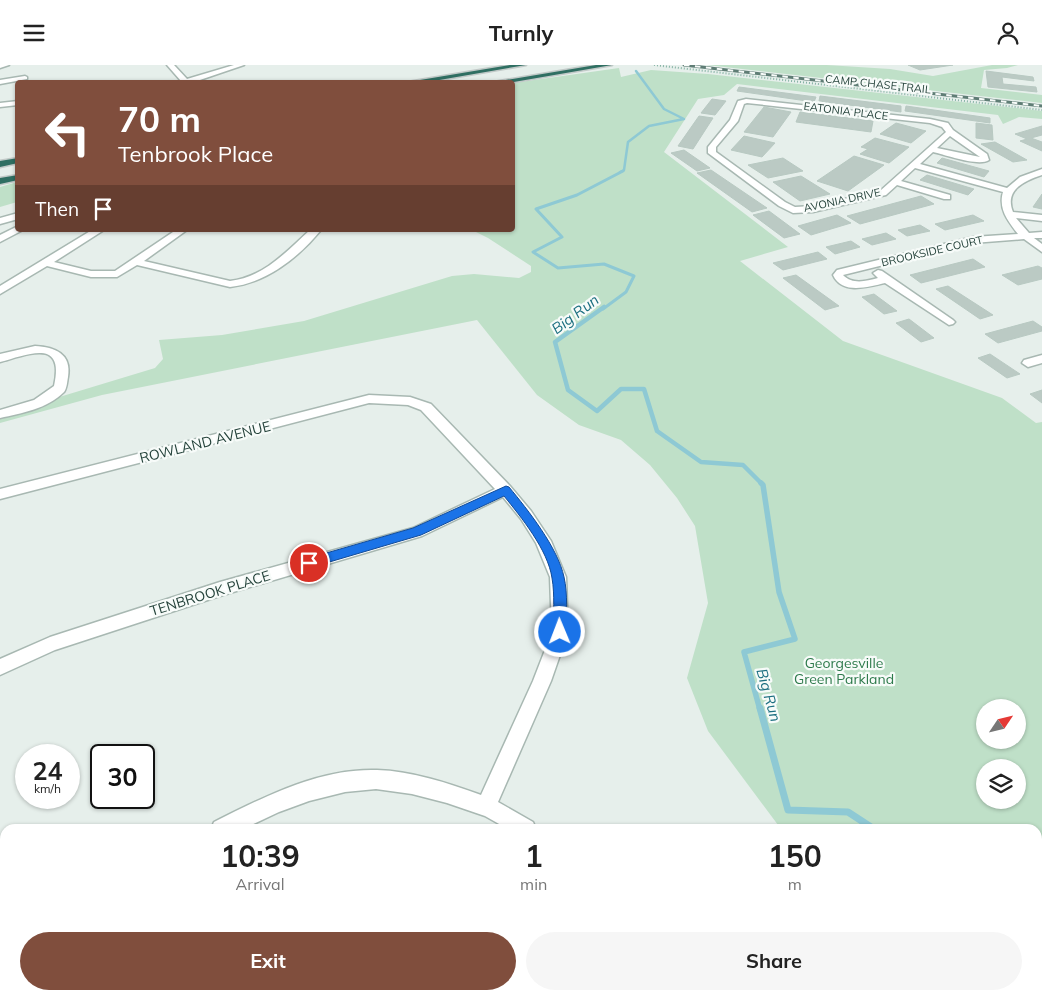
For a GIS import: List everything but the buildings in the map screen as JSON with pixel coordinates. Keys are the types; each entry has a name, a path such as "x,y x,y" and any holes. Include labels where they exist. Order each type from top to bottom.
{"highway":[{"path":"424,80 522,65"},
{"path":"512,80 609,65"},
{"path":"0,164 15,161"},
{"path":"0,181 15,178"}],"street":[{"path":"0,66 6,65"},
{"path":"170,65 186,80"},
{"path":"194,80 241,65"},
{"path":"26,80 30,71"},
{"path":"0,82 15,81"},
{"name":"EATONIA PLACE","path":"793,210 712,153 712,147 734,121 741,103 756,101 920,120 947,128"},
{"path":"0,105 15,103"},
{"path":"930,149 975,160 985,160 984,156 947,128"},
{"name":"AVONIA DRIVE","path":"793,210 813,209 884,193 930,149 947,128"},
{"path":"913,165 1009,191"},
{"path":"1042,172 1024,178 1009,191 1007,197 1010,215 1016,226 1025,236 1042,249"},
{"path":"896,182 948,197"},
{"path":"1010,215 1042,218"},
{"path":"0,221 15,217"},
{"path":"0,239 15,231"},
{"path":"0,291 96,232"},
{"path":"47,263 91,274 117,274 179,232"},
{"path":"137,262 230,284 241,284 265,274 314,232"},
{"name":"BROOKSIDE COURT","path":"886,279 852,285 840,279 838,275 973,239 1042,235"},
{"name":"BROOKSIDE COURT","path":"869,266 949,322"},
{"path":"0,358 29,350 50,350 63,365 60,388 48,400 35,406 0,414"},
{"path":"1028,363 1042,359"},
{"name":"ROWLAND AVENUE","path":"0,494 369,399 410,401 426,407 506,490"},
{"path":"486,806 542,681 560,632 558,577 551,558 526,515 506,490"},
{"name":"TENBROOK PLACE","path":"0,667 50,644 210,592 417,532 506,490"},
{"path":"232,824 286,799 322,787 365,780 395,782 441,792 498,810 519,824"}],"path":[{"name":"CAMP CHASE TRAIL","path":"654,65 1042,110"}],"green space":[{"path":"707,65 827,65 890,69 933,76 992,65 1018,65 984,70 981,88 1042,95 1042,103"},
{"name":"Georgesville Green Parkland","path":"619,68 621,77 651,70 708,74 1042,111 1042,119 1019,117 1003,124 998,115 737,84 724,95 698,99 664,152 788,247 740,261 843,341 1002,398 1036,423 1042,422 1042,824 777,824 708,731 687,678 708,603 695,526 677,498 650,465 621,440 579,425 537,395 477,320 102,395 0,423 0,415 155,368 163,359 159,340 222,335 304,321 452,276 474,274 519,278 531,272 531,266 476,232 515,232 515,83"},
{"path":"15,183 15,203 0,207 0,187"}],"waterway":[{"name":"Big Run","path":"620,172 624,170 628,142 649,126 684,119 664,109 636,71"},
{"name":"Big Run","path":"603,309 626,292 634,276 604,264 558,268 533,252 562,237 536,209 577,195 623,171"},
{"name":"Big Run","path":"604,307 555,342 568,390 597,411 621,389 644,389 657,431 701,462 743,465 763,485 779,592 795,639 744,652 760,710"},
{"name":"Big Run","path":"760,708 788,810 848,812 866,824"}],"railway":[{"path":"684,65 1042,106"}],"route":[{"path":"309,563 417,532 506,490 526,515 543,541 551,558 558,577 560,632"}]}
